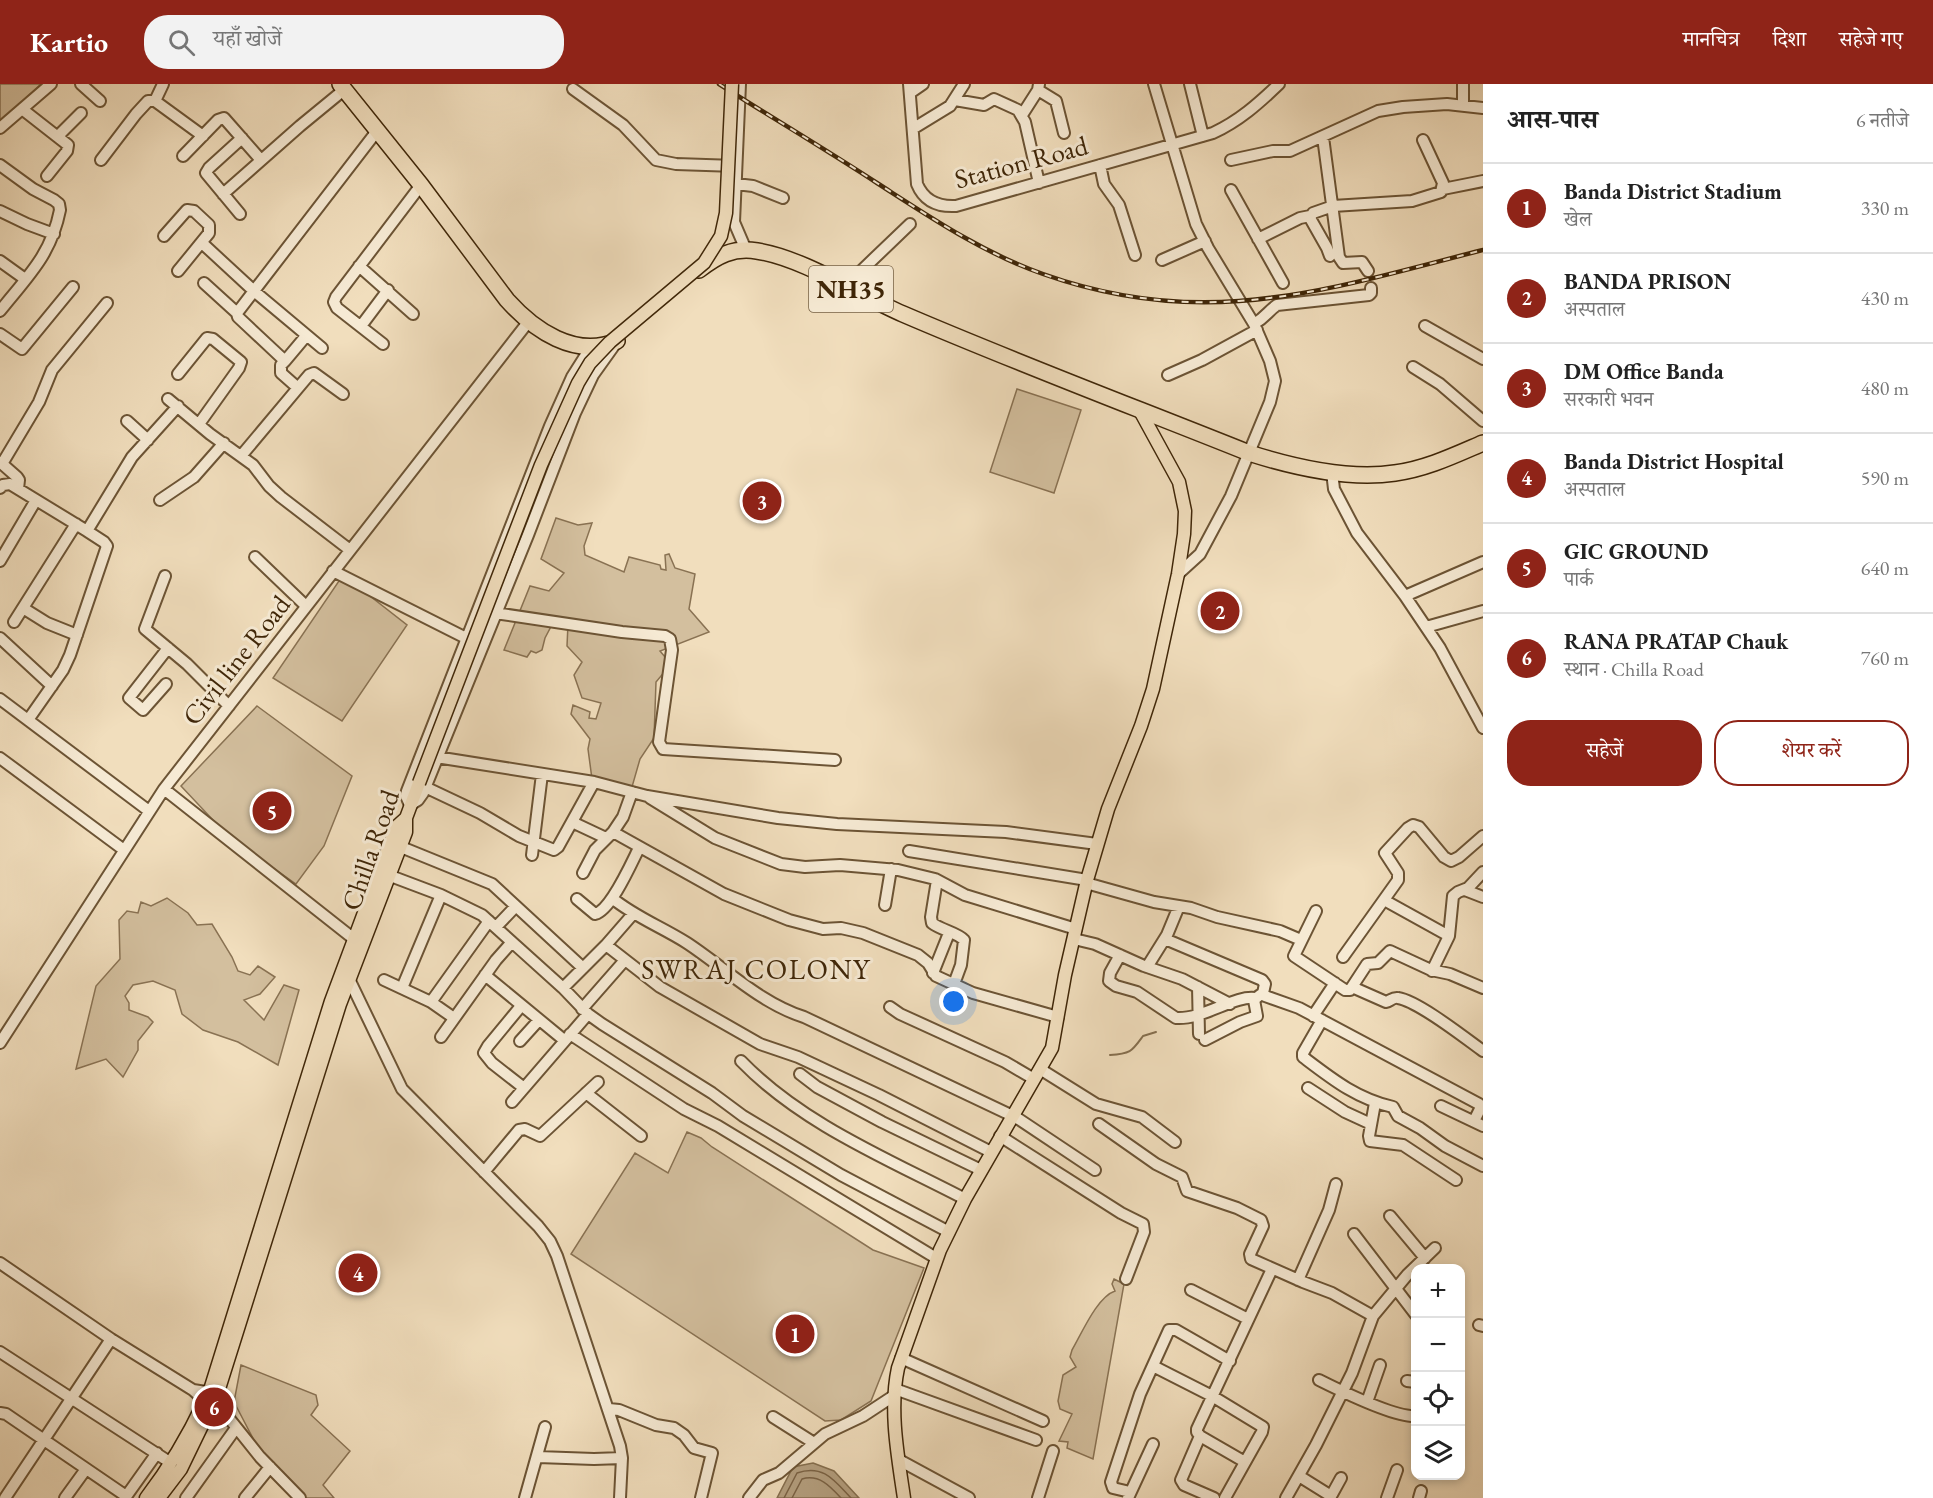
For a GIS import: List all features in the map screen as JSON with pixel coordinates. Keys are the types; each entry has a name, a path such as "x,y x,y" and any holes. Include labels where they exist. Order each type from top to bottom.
{"highway":[{"name":"NH35","path":"342,87 421,185 507,300 529,321 562,341 591,347 609,344 712,260 723,253 746,250 770,254 795,263 955,336 1249,453 1296,466 1332,472 1395,474 1417,469 1483,443"}],"main road":[{"path":"614,341 704,263 721,236 726,213 732,84"},
{"name":"Chilla Road","path":"267,1221 349,979 358,942 401,847 410,805 422,785 541,465 578,383 590,363 614,341"},
{"path":"904,1498 895,1392 901,1358 936,1258 965,1199 1054,1043 1087,881 1097,844 1153,688 1178,574 1184,534 1183,497 1169,460 1139,409"},
{"path":"159,1498 181,1469 210,1399 267,1221 331,1001 358,942 396,827 406,818"},
{"path":"146,1498 210,1399"}],"street":[{"path":"0,128 51,84"},
{"path":"81,84 100,101"},
{"path":"155,101 163,84"},
{"path":"740,84 734,222 746,250"},
{"path":"910,88 923,84"},
{"path":"914,128 946,109 955,100 964,84"},
{"path":"1154,84 1196,224 1255,327 1270,361 1275,381 1270,402 1231,496 1200,554 1178,574"},
{"path":"1190,84 1203,136"},
{"name":"Station Road","path":"910,88 917,184 926,198 938,205 956,206 1173,145 1230,126 1246,115 1279,84"},
{"path":"1463,84 1463,106"},
{"path":"223,194 342,87"},
{"path":"1022,115 1039,87 1056,101 1064,133"},
{"path":"573,89 624,125 656,160 676,164 736,166"},
{"path":"955,100 984,105 994,99 1018,110 1022,115 1039,183"},
{"path":"101,160 148,101 155,101 203,135"},
{"path":"1230,160 1273,151 1286,152 1378,111 1430,105 1483,108"},
{"path":"22,109 68,145 69,148 47,176"},
{"path":"58,136 81,112"},
{"path":"183,156 218,120 224,118 261,160"},
{"path":"237,313 377,131"},
{"path":"1323,137 1341,261 1345,263 1362,262 1368,272"},
{"path":"240,214 207,176 206,170 242,138"},
{"path":"1423,140 1443,183 1443,189"},
{"path":"0,165 58,204 60,210 54,234 43,258 0,310"},
{"path":"1100,165 1104,184 1119,205 1135,255"},
{"path":"1258,239 1300,218 1333,206 1412,201 1438,193 1443,189 1483,181"},
{"path":"735,184 753,186 783,198"},
{"path":"383,344 337,308 334,302 421,185"},
{"path":"1231,190 1283,283"},
{"path":"164,236 190,209 209,225 209,233 178,271"},
{"path":"0,211 54,234"},
{"path":"1310,216 1330,256"},
{"path":"849,289 862,270 910,224"},
{"path":"1162,260 1205,242"},
{"path":"202,243 321,348"},
{"path":"0,261 25,279"},
{"path":"359,266 413,314"},
{"path":"204,283 285,361"},
{"path":"0,334 22,349 73,287"},
{"path":"1168,375 1202,360 1255,327 1277,305 1369,295 1371,288"},
{"path":"361,326 388,290"},
{"path":"18,489 19,480 1,463 39,402 52,370 107,303"},
{"name":"Civil line Road","path":"0,1043 164,789 529,321"},
{"path":"1425,326 1483,359"},
{"path":"298,388 281,373 281,365 306,336"},
{"path":"178,374 207,338 213,339 241,362 199,424"},
{"path":"594,782 557,849 554,850 519,836 480,813 422,785 436,757 575,413 593,375 614,341"},
{"path":"410,805 406,796 407,791 466,638 550,426 572,377 591,347"},
{"path":"1413,367 1481,415"},
{"path":"241,456 309,375 314,373 343,394"},
{"path":"168,399 253,465 281,497 350,550"},
{"path":"87,531 124,468 178,406"},
{"path":"127,421 148,440"},
{"path":"160,500 194,477 224,443"},
{"path":"1332,472 1334,489 1357,533 1405,596 1440,648 1483,728"},
{"path":"0,488 6,484 18,489 87,531 107,546 63,670 28,720"},
{"path":"0,561 36,500"},
{"path":"14,622 76,524"},
{"path":"255,557 306,606"},
{"path":"1405,596 1483,562"},
{"path":"333,571 466,638"},
{"path":"165,576 145,629 229,706"},
{"path":"23,608 47,623 77,635"},
{"path":"1426,627 1483,611"},
{"path":"495,613 622,632 665,636 670,639 672,650 659,742 663,749 835,760"},
{"path":"0,638 52,686"},
{"path":"166,684 142,710 129,698 168,648"},
{"path":"0,699 149,811"},
{"path":"436,757 594,782 647,796 802,820 837,824 1006,832 1097,844"},
{"path":"0,758 124,850"},
{"path":"532,855 542,774"},
{"path":"164,789 358,942"},
{"path":"583,873 595,850 623,817 632,792"},
{"path":"647,796 663,808 715,838 781,864 805,867 840,865 891,869 938,880 965,895 1075,934 1147,967 1198,987 1230,1004"},
{"path":"572,822 639,848 724,894 789,920 823,929 848,929 918,955 924,959 936,976 982,996 1058,1017"},
{"path":"1343,957 1399,877 1384,853 1408,828 1413,825 1419,827 1444,857 1451,861 1483,836"},
{"path":"401,847 492,884 583,968"},
{"path":"577,899 597,914 612,897 639,848"},
{"path":"909,851 1087,881 1154,902 1280,931 1301,940"},
{"path":"885,905 891,869"},
{"path":"1432,971 1449,936 1453,896 1464,890 1483,872"},
{"path":"388,874 472,909 563,988 585,1011 712,1093 743,1116 841,1175 949,1232"},
{"path":"938,880 931,920 935,926 960,936 964,940 961,966 954,984"},
{"path":"1464,890 1483,897"},
{"path":"402,988 441,895"},
{"path":"612,897 633,914 688,944 784,1010 804,1017 1012,1115 1095,1170"},
{"path":"1384,900 1449,936"},
{"path":"431,1002 492,924 516,906"},
{"path":"1147,967 1165,939 1179,906"},
{"path":"1316,911 1294,953 1296,958 1348,991 1367,964 1378,963 1390,951 1432,971 1450,974 1483,988"},
{"path":"563,988 633,914"},
{"path":"933,973 949,933"},
{"path":"1165,939 1262,980 1265,984 1259,996 1257,1016 1202,1037 1197,1015 1198,987"},
{"path":"441,1037 485,975 512,942"},
{"path":"606,945 679,999 760,1044 798,1058 879,1095 991,1152"},
{"path":"1120,955 1110,973 1109,981 1137,992 1176,1018 1197,1015 1245,998 1259,996 1296,1006 1427,1074 1479,1104 1481,1107 1479,1123 1441,1106"},
{"path":"512,1102 567,1037 625,960"},
{"path":"485,975 539,1020 936,1258"},
{"path":"349,979 402,1089 538,1226 550,1241 609,1409 622,1458 620,1498"},
{"path":"384,980 431,1002 454,1018"},
{"path":"1335,983 1317,1018 1303,1057 1342,1087 1375,1103 1393,1107 1398,1116 1420,1128 1447,1148 1483,1166"},
{"path":"1352,987 1386,1002 1395,998 1402,999 1427,1012 1483,1051"},
{"path":"521,1006 484,1053 492,1063 524,1088"},
{"path":"890,1007 1005,1062 1037,1074 1096,1104 1142,1117 1175,1142"},
{"path":"520,1041 539,1020"},
{"path":"741,1061 771,1090 828,1127 965,1199"},
{"path":"800,1074 816,1087 981,1170"},
{"path":"484,1172 519,1130 525,1128 540,1136 598,1082"},
{"path":"1308,1088 1345,1112 1371,1124"},
{"path":"586,1093 641,1136"},
{"path":"1375,1103 1369,1139 1372,1142 1394,1142 1403,1145 1456,1180"},
{"path":"1099,1124 1156,1164 1182,1177 1187,1191 1237,1208 1261,1220 1263,1226 1250,1257 1272,1269 1332,1293 1373,1316"},
{"path":"1000,1136 1143,1224 1144,1232 1126,1279"},
{"path":"1298,1280 1328,1214 1335,1184"},
{"path":"1389,1216 1425,1258"},
{"path":"1354,1234 1411,1308"},
{"path":"1286,1498 1343,1392 1373,1316 1396,1287 1435,1248"},
{"path":"0,1263 111,1339 210,1399 300,1498"},
{"path":"1245,1462 1200,1436 1197,1429 1272,1269"},
{"path":"1191,1290 1248,1319"},
{"path":"1153,1444 1129,1495 1113,1488 1111,1482 1125,1436 1167,1334 1172,1329 1230,1361"},
{"path":"5,1498 111,1339"},
{"path":"0,1352 171,1462"},
{"path":"901,1358 1043,1421"},
{"path":"1367,1402 1380,1365"},
{"path":"1153,1366 1212,1396 1263,1427 1225,1498"},
{"path":"1319,1380 1367,1402 1411,1416"},
{"path":"749,1498 762,1480 779,1473 813,1443 832,1430 863,1416 895,1392 1036,1440"},
{"path":"609,1409 619,1410 656,1425 674,1428 684,1435 694,1448 712,1453 700,1498"},
{"path":"0,1413 6,1414 125,1497 157,1453"},
{"path":"773,1417 813,1443"},
{"path":"525,1498 545,1427"},
{"path":"186,1498 236,1428"},
{"path":"1200,1436 1182,1477 1182,1483 1214,1498"},
{"path":"1038,1498 1053,1451"},
{"path":"538,1457 622,1458"},
{"path":"899,1460 969,1498"},
{"path":"245,1498 270,1467"},
{"path":"65,1498 86,1469"},
{"path":"1387,1498 1397,1470"},
{"path":"1299,1476 1330,1497 1341,1478"}],"shaded area":[{"path":"0,84 39,84 40,85 0,122"},
{"path":"1017,389 1081,410 1054,493 990,472"},
{"path":"556,518 578,525 592,523 584,546 585,555 624,572 629,557 660,565 661,569 666,570 665,555 669,554 675,568 695,574 689,609 709,632 660,651 671,664 656,682 654,738 640,759 632,787 592,779 588,749 590,739 571,714 573,705 590,712 589,718 596,719 601,703 582,698 574,675 582,662 567,646 568,624 555,619 545,638 542,650 536,653 531,651 527,657 504,650 530,586 549,591 564,573 541,559"},
{"path":"343,575 407,625 342,721 273,678"},
{"path":"257,706 352,776 324,846 296,884 228,836 181,786"},
{"path":"167,898 188,913 197,925 212,924 238,971 250,975 258,966 275,977 260,994 244,1000 264,1020 284,985 299,990 278,1065 238,1042 203,1030 182,1014 175,990 153,981 133,985 125,996 129,1003 129,1010 148,1017 153,1022 138,1041 138,1050 123,1077 106,1059 76,1069 96,986 120,959 119,920 127,911 138,913 141,902 151,906"},
{"path":"687,1132 701,1138 873,1250 924,1268 871,1401 841,1420 825,1421 571,1254 635,1153 668,1173"},
{"path":"1114,1279 1124,1284 1093,1459 1067,1448 1068,1442 1059,1441 1072,1414 1060,1409 1058,1401 1063,1375 1076,1367 1070,1357 1072,1350 1096,1308 1102,1300 1115,1291 1112,1284"},
{"path":"241,1365 316,1395 318,1405 311,1415 350,1451 323,1485 334,1498 304,1498 257,1446 234,1402"}],"water":[{"path":"813,1463 834,1471 859,1498 777,1498 793,1467"}],"waterway":[{"path":"1110,1055 1127,1053 1143,1036 1156,1032"}],"tunnel":[{"path":"1368,271 1371,288"}],"railway":[{"path":"719,84 978,245 1043,274 1115,294 1189,302 1270,298 1332,288 1483,250"}],"place":[{"name":"DM Office Banda","path":"762,501"},
{"name":"BANDA PRISON","path":"1220,611"},
{"name":"GIC GROUND","path":"272,811"},
{"name":"Banda District Hospital","path":"358,1273"},
{"name":"Banda District Stadium","path":"795,1334"},
{"name":"RANA PRATAP Chauk","path":"214,1407"}],"district":[{"name":"SWRAJ COLONY","path":"756,969"}]}
